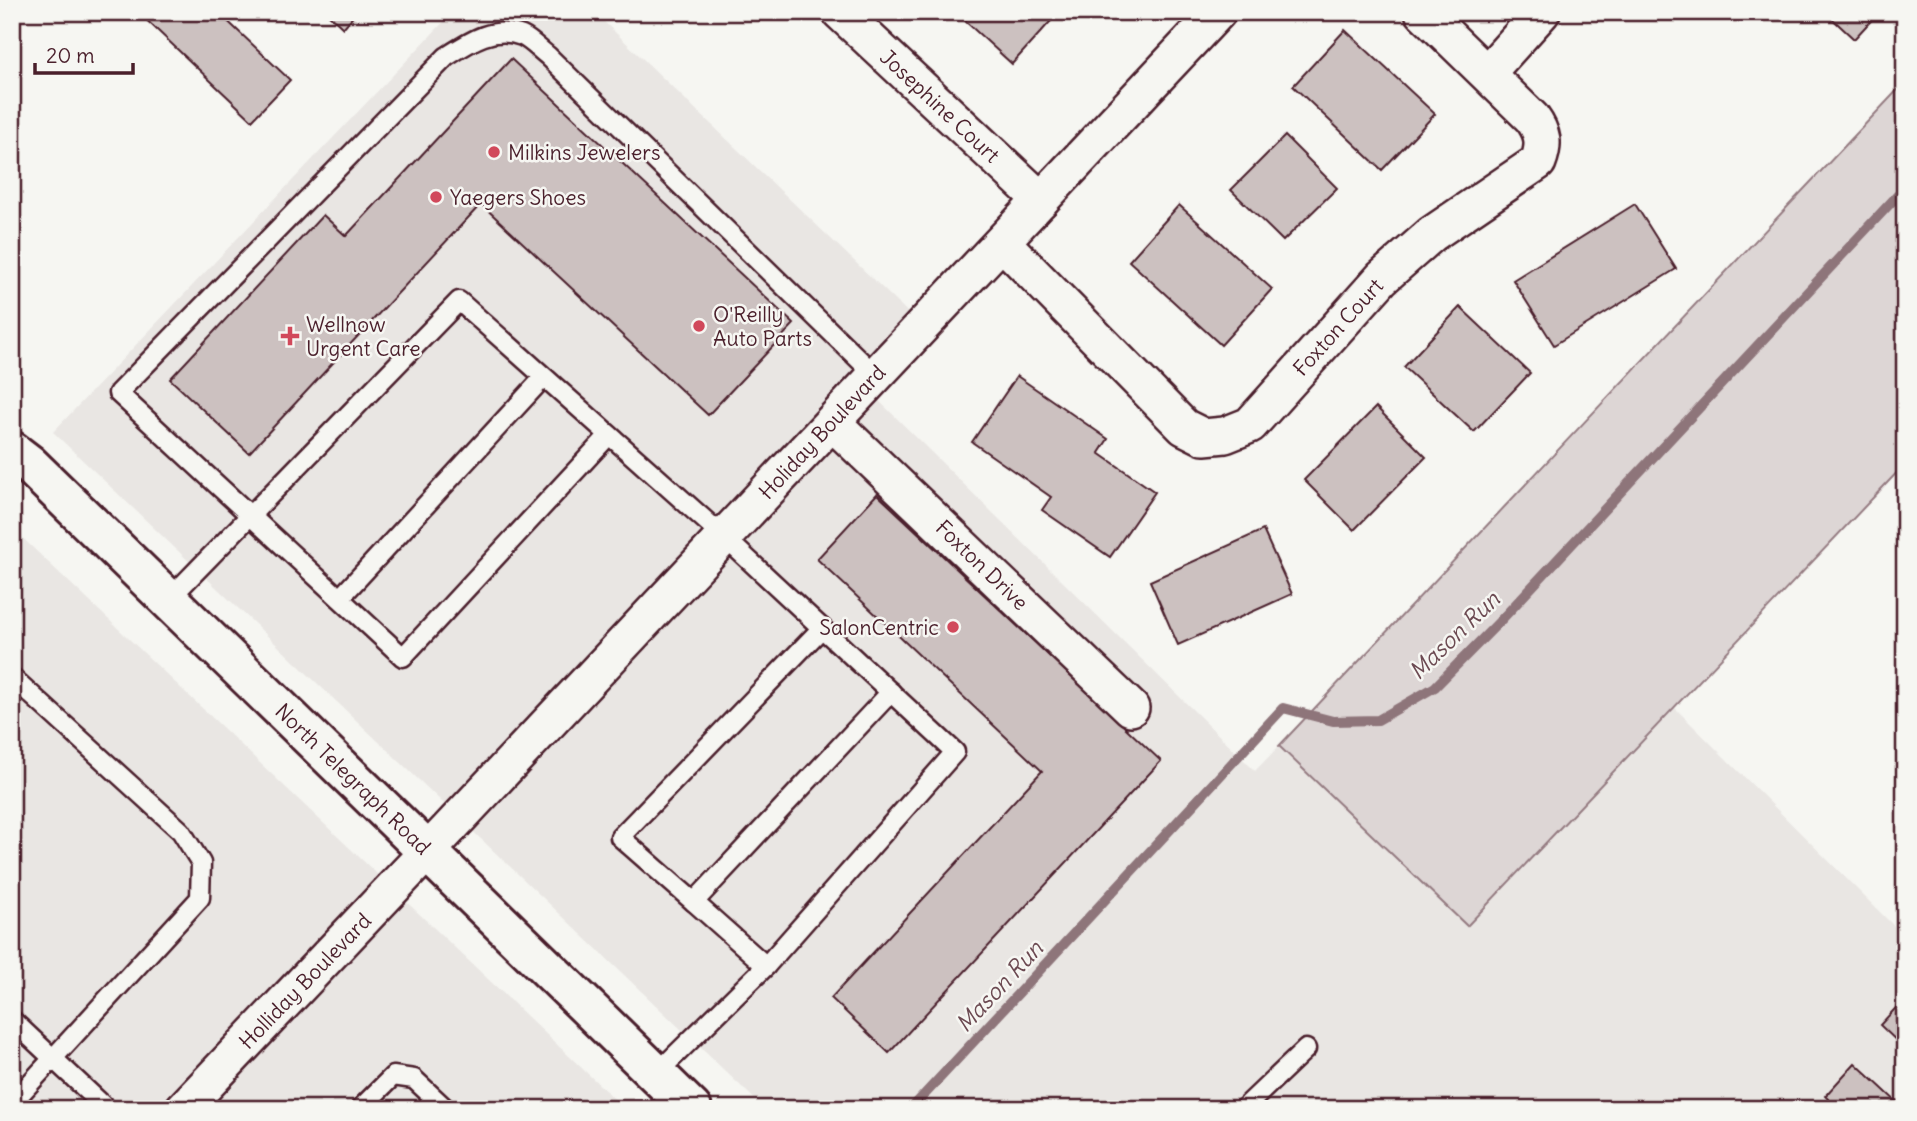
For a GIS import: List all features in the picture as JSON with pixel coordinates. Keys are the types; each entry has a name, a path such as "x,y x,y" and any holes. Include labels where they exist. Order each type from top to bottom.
{"main road":[{"name":"North Telegraph Road","path":"12,451 29,464 692,1109"}],"street":[{"name":"Josephine Court","path":"840,12 1041,200"},
{"name":"Holiday Boulevard","path":"427,852 1217,12"},
{"name":"Foxton Court","path":"1002,242 1184,427 1203,437 1225,435 1250,425 1402,259 1432,234 1538,162 1544,148 1541,131 1532,118 1423,12"},
{"path":"1486,73 1542,12"},
{"name":"Foxton Drive","path":"832,422 1131,708"},
{"name":"Holliday Boulevard","path":"183,1109 427,852"}],"lane":[{"path":"609,435 403,657 118,393 446,57 477,37 504,32 523,36 548,56 876,376"},
{"path":"168,600 458,301 724,537 955,752 766,966 656,1074"},
{"path":"340,598 544,377"},
{"path":"766,966 620,837 821,628"},
{"path":"12,677 181,831 201,863 200,898 12,1103"},
{"path":"694,902 891,692"},
{"path":"12,1020 107,1109"},
{"path":"1243,1109 1306,1049"},
{"path":"360,1109 393,1076 414,1079 446,1109"}],"shaded area":[{"path":"453,12 594,12 922,326 865,387 1255,771 1279,746 1466,925 1675,708 1905,937 1905,1109 765,1109 53,432"},
{"path":"1905,82 1905,464 1467,926 1279,746"},
{"path":"12,528 625,1109 12,1109"}],"building":[{"path":"138,12 218,12 290,80 252,120"},
{"path":"326,12 357,12 343,28"},
{"path":"973,12 1059,12 1012,64 965,21"},
{"path":"1825,12 1879,12 1854,39"},
{"path":"1345,30 1435,114 1382,170 1293,86"},
{"path":"511,59 794,324 708,415 481,204 249,453 170,379 323,215 346,236"},
{"path":"1285,136 1337,188 1283,241 1231,190"},
{"path":"1635,204 1676,269 1554,345 1513,280"},
{"path":"1179,205 1272,289 1221,345 1129,261"},
{"path":"1460,307 1530,373 1474,432 1404,367"},
{"path":"1017,376 1108,439 1099,453 1155,492 1110,557 1042,510 1051,497 972,442"},
{"path":"1376,407 1426,457 1354,530 1304,480"},
{"path":"877,494 1161,761 889,1053 831,998 1042,771 817,559"},
{"path":"1263,530 1292,594 1178,645 1150,581"},
{"path":"1905,998 1905,1043 1902,1046 1880,1025"},
{"path":"1855,1063 1900,1105 1896,1109 1838,1109 1825,1096"}],"waterway":[{"name":"Mason Run","path":"911,1109 1283,708 1333,721 1378,720 1435,687 1501,620 1898,195 1905,194"}],"place":[{"name":"Milkins Jewelers","path":"494,152"},
{"name":"Yaegers Shoes","path":"436,197"},
{"name":"O'Reilly Auto Parts","path":"699,326"},
{"name":"Wellnow Urgent Care","path":"290,336"},
{"name":"SalonCentric","path":"953,627"}]}
